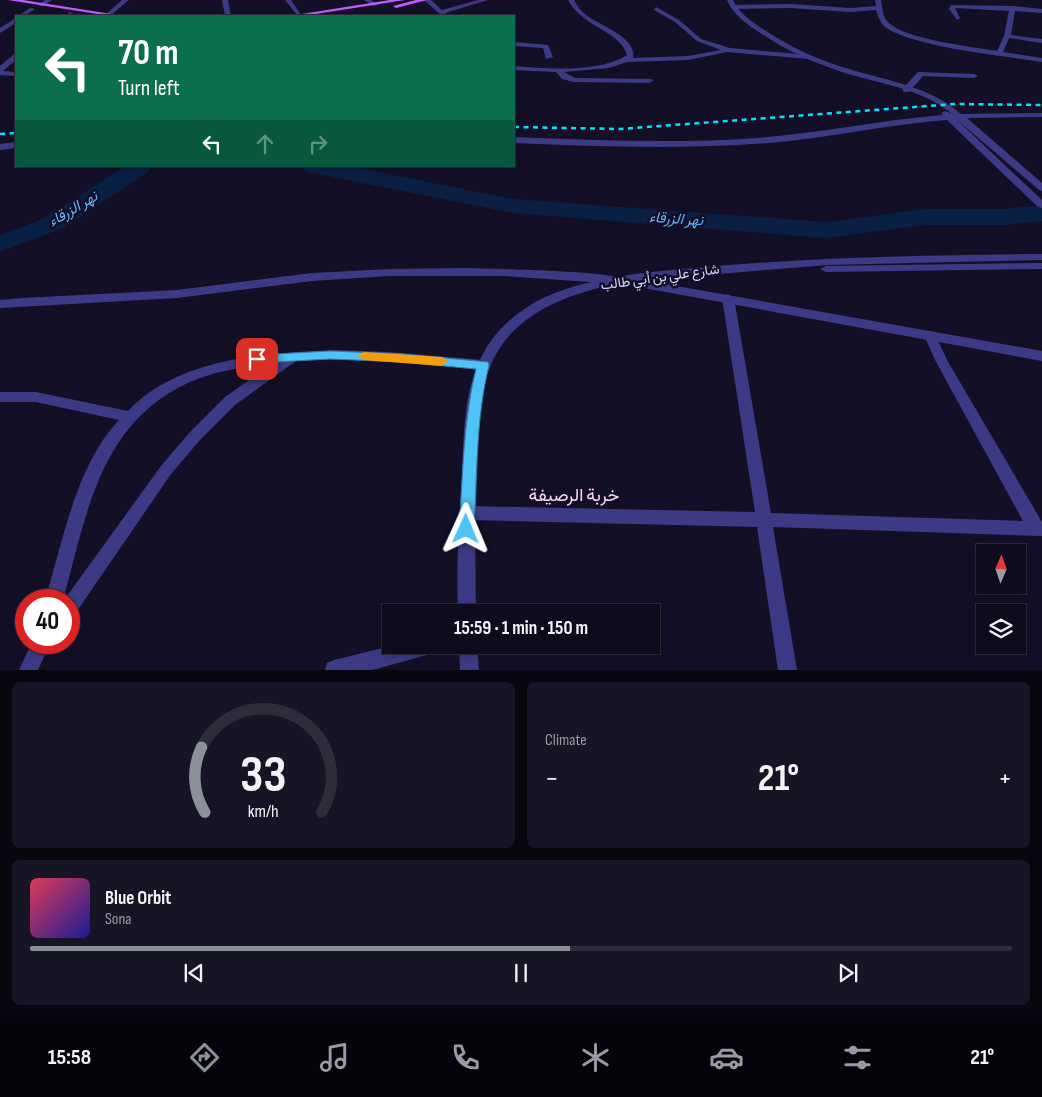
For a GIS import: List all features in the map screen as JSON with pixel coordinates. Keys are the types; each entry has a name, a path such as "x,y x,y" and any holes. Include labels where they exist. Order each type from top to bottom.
{"main road":[{"path":"300,15 402,0"},
{"path":"335,15 426,0"},
{"path":"9,3 41,5 108,15"},
{"path":"9,3 69,15"}],"street":[{"path":"41,5 49,0"},
{"path":"108,15 126,0"},
{"path":"225,0 228,15"},
{"path":"288,0 300,15"},
{"path":"367,0 375,5"},
{"path":"426,0 443,14 485,0"},
{"path":"571,0 574,8 581,16 619,38 629,47 631,56 628,60"},
{"path":"809,0 812,7"},
{"path":"731,4 846,10 878,4 881,17 887,26 902,33 1042,60"},
{"path":"731,4 748,22 766,35 809,57 935,98 961,116 1042,188"},
{"path":"957,18 953,6 1042,11"},
{"path":"999,52 1007,36 1013,8"},
{"path":"23,15 32,9"},
{"path":"656,9 677,21 699,40 729,50 809,57"},
{"path":"0,31 15,21"},
{"path":"1007,36 1042,41"},
{"path":"515,44 546,46 548,57"},
{"path":"515,68 558,70 598,68 628,60 688,58 729,50"},
{"path":"0,72 15,58"},
{"path":"558,70 565,77 574,80 649,81"},
{"path":"0,72 15,74"},
{"path":"907,89 919,75 925,73 974,76"},
{"path":"907,89 929,100 949,117 1042,205"},
{"path":"515,140 668,144 761,140 949,117 1001,113 1042,115"},
{"path":"0,147 15,145"},
{"name":"شارع علي بن أبي طالب","path":"467,604 466,513 477,389 483,365 493,348 522,315 560,295 618,280 769,264 880,259 1042,257"},
{"name":"شارع علي بن أبي طالب","path":"726,268 838,269 1042,266"},
{"path":"0,304 68,298 175,294 309,278 391,272 537,273 618,280 728,298 1042,356"},
{"path":"728,298 788,670"},
{"path":"930,335 941,360 1039,529"},
{"path":"57,589 92,480 113,437 128,416 151,398 202,372 227,364 257,359 330,355 403,358 483,365"},
{"path":"80,592 166,470 195,436 230,402 294,356"},
{"path":"0,398 36,398 128,416"},
{"path":"466,513 1039,529"},
{"path":"28,670 37,654"},
{"path":"334,670 396,654"},
{"path":"469,654 470,670"}],"waterway":[{"name":"نهر الزرقاء","path":"0,244 54,223 139,167"},
{"name":"نهر الزرقاء","path":"318,167 513,206 826,230 926,217 1005,217 1042,213"}],"railway":[{"path":"515,127 620,129 955,104 1042,105"},
{"path":"0,134 15,133"}],"slow traffic":[{"path":"364,356 442,361"}],"district":[{"name":"خربة الرصيفة","path":"574,495"}],"route":[{"path":"257,359 330,355 403,358 483,365 477,389 473,423 466,529"}]}
